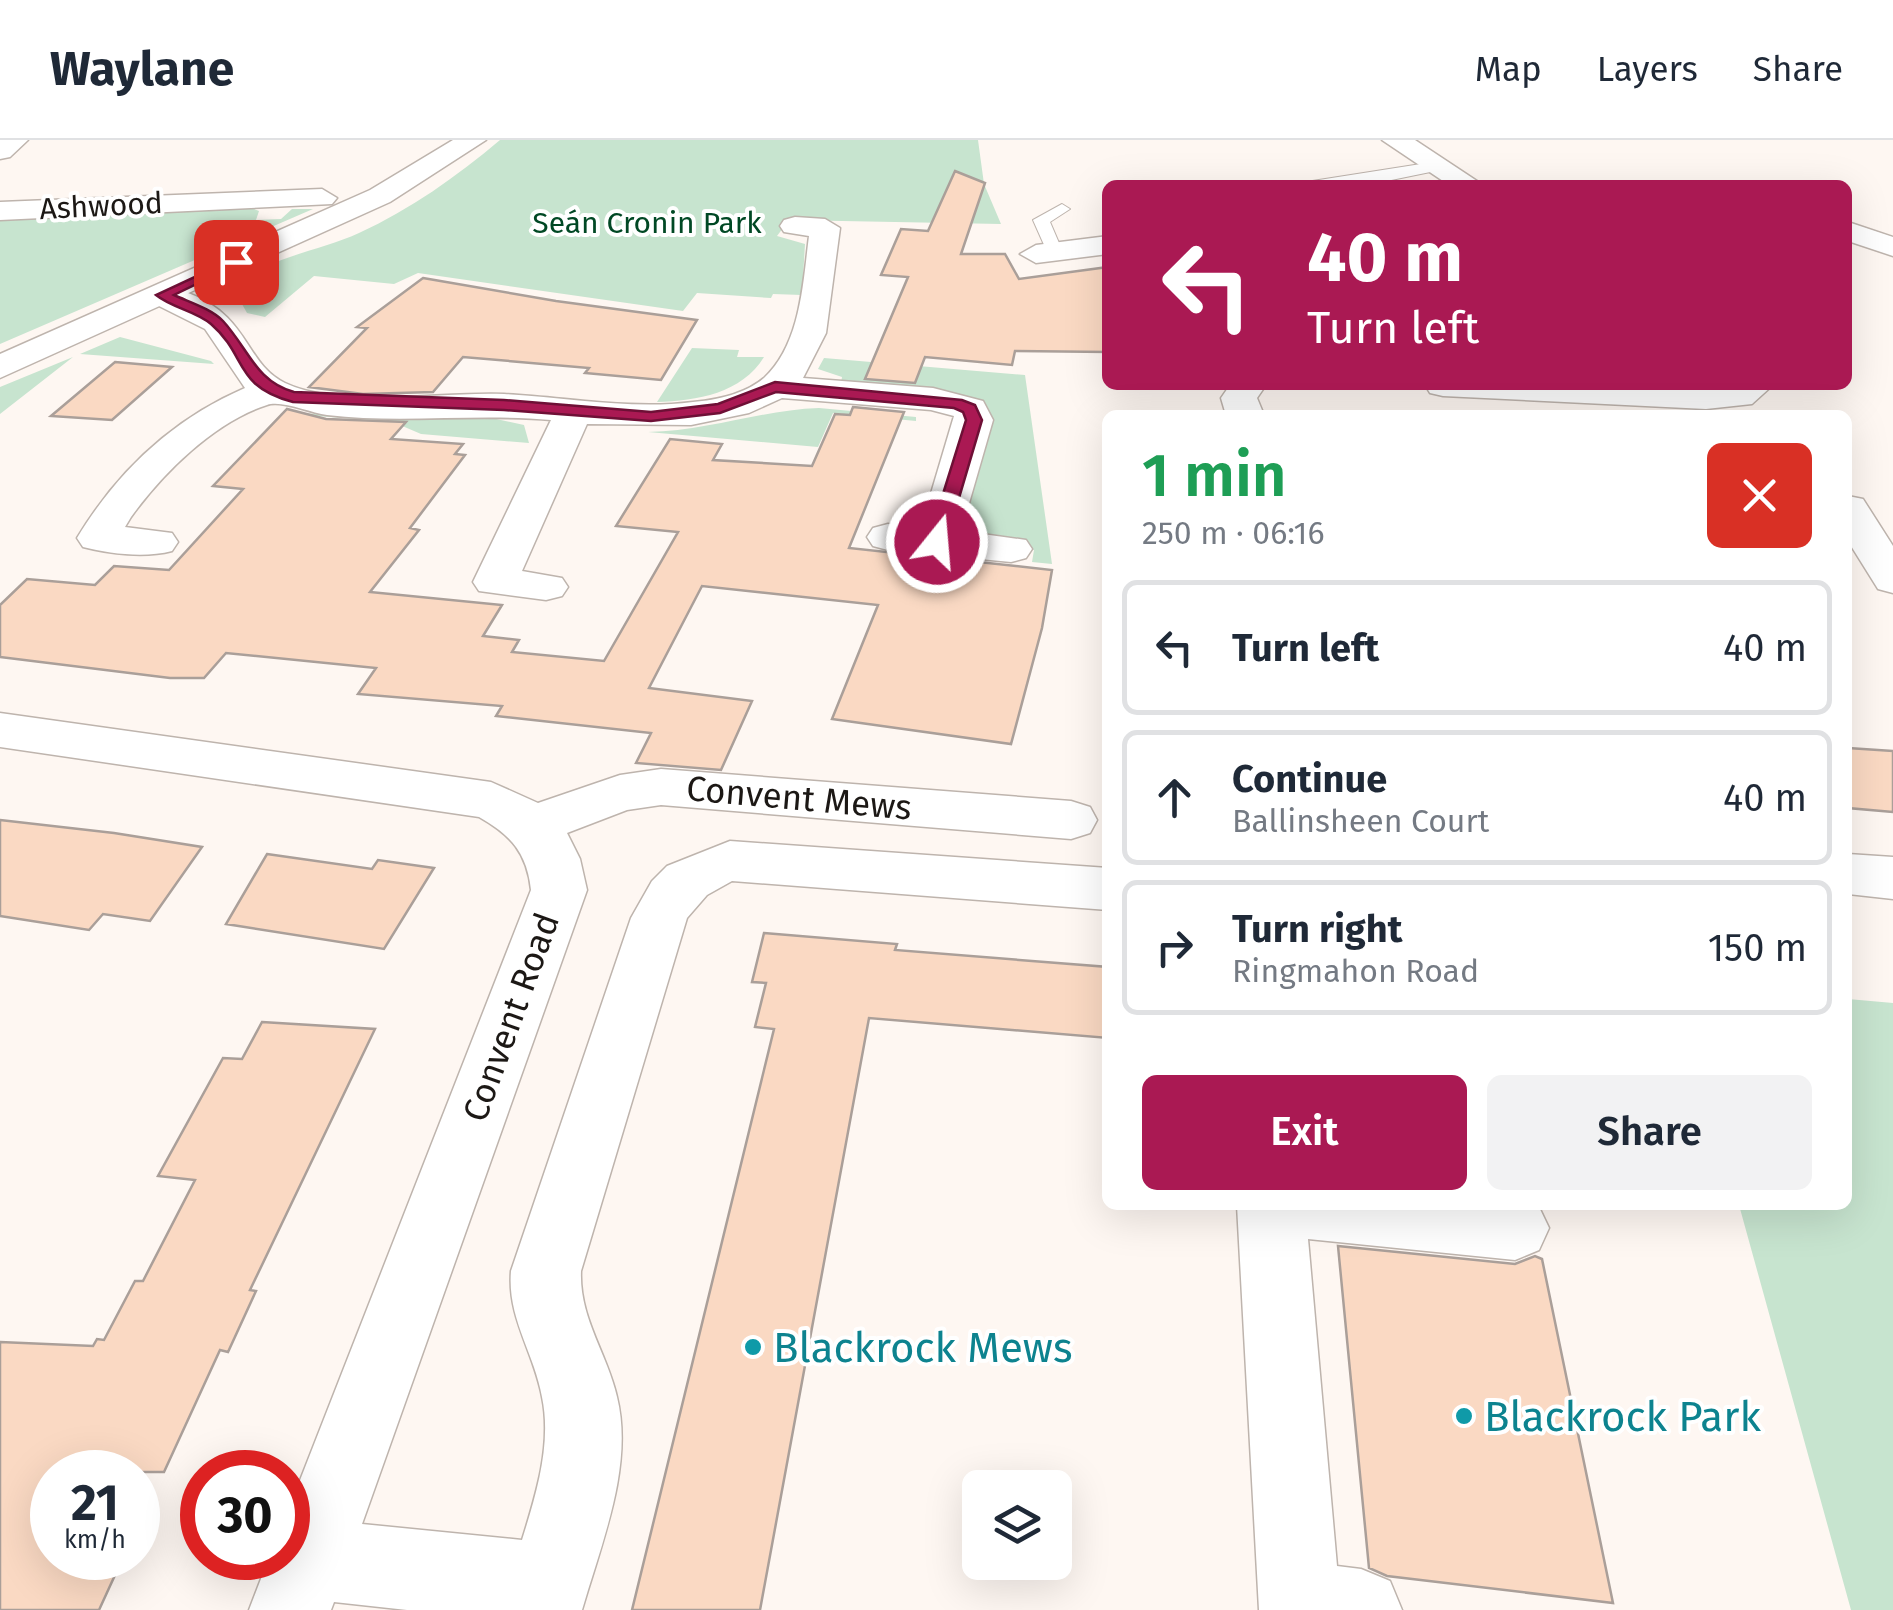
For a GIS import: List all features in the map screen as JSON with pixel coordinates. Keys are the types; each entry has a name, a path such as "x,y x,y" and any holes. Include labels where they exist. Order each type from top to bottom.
{"street":[{"path":"0,151 14,140"},
{"path":"0,367 380,196 472,140"},
{"path":"1396,140 1461,180"},
{"name":"Ashwood","path":"0,211 278,207 322,198"},
{"path":"775,387 796,362 818,292 825,228 795,226"},
{"path":"1852,232 1893,247"},
{"path":"163,295 216,321 270,390"},
{"path":"158,542 98,538 128,492 156,466 234,407 270,390 325,402 488,404 573,412 693,414 775,387 933,399 970,409 974,420 937,542"},
{"path":"1598,390 1728,398 1763,394"},
{"path":"546,587 495,582 573,412"},
{"path":"1852,517 1875,569"},
{"path":"888,536 1010,549"},
{"path":"0,730 460,793 491,800 534,824"},
{"name":"Convent Mews","path":"534,824 620,793 661,786 1071,820"},
{"name":"Convent Road","path":"299,1584 558,890 553,856 534,824"},
{"path":"299,1584 544,1597 583,1430 580,1398 548,1314 543,1292 546,1270 658,918 672,890 707,868 730,861 1102,889"},
{"path":"1852,874 1893,878"},
{"path":"1272,1210 1320,1608"},
{"path":"1324,1210 1515,1228"}],"lane":[{"path":"1368,180 1440,166"},
{"path":"1317,167 1411,172"}],"green space":[{"name":"Seán Cronin Park","path":"500,140 978,140 984,184 1001,224 789,220 777,236 805,244 802,295 773,294 771,298 697,293 683,311 418,273 394,284 314,276 265,317 247,313 233,288 247,277 277,262 343,240 397,214"},
{"path":"249,207 259,211 256,220 281,219 292,209 313,209 0,344 0,217"},
{"path":"120,337 211,361 214,364 80,354"},
{"path":"692,348 739,350 737,357 764,357 744,379 717,393 657,402"},
{"path":"73,357 0,414 0,387"},
{"path":"824,358 1025,375 1052,564 1032,562 1034,550 973,531 964,519 971,398 952,392 841,383 842,377 818,369"},
{"path":"819,408 916,417 916,421 833,413 818,447 648,432 776,412"},
{"path":"279,413 487,417 524,425 529,443 421,434 393,422"},
{"path":"1852,999 1893,1003 1893,1610 1851,1610 1740,1210 1852,1210"}],"building":[{"path":"955,171 985,183 961,254 1005,254 1019,279 1102,268 1102,352 1015,351 1012,365 925,357 915,383 865,379 908,277 881,275 901,229 928,231"},
{"path":"423,278 697,320 661,380 585,373 589,368 463,357 433,392 363,394 309,387 367,328 357,327"},
{"path":"115,362 172,367 112,420 51,416"},
{"path":"853,407 904,412 849,548 1052,570 1042,628 1011,744 832,719 878,605 702,586 649,688 752,701 721,770 636,763 651,733 496,716 502,706 358,694 376,668 226,653 204,678 170,678 0,657 0,605 27,579 95,585 114,566 169,570 243,489 213,486 287,409 326,419 406,422 391,439 463,444 455,454 465,455 410,528 419,530 370,592 502,605 483,636 519,640 512,652 604,661 678,532 616,526 670,439 722,444 713,460 812,466 835,414 850,415"},
{"path":"1852,748 1893,751 1893,812 1852,808"},
{"path":"0,820 202,847 150,921 103,914 89,930 0,916"},
{"path":"267,854 372,869 378,860 434,868 384,949 226,924"},
{"name":"Blackrock Mews","path":"764,933 897,944 895,950 1102,967 1102,1037 869,1018 760,1610 632,1610 774,1029 755,1027 766,983 752,982"},
{"path":"262,1022 375,1029 250,1290 256,1291 228,1352 220,1350 164,1472 160,1472 160,1450 30,1450 30,1580 113,1580 99,1610 0,1610 0,1342 93,1346 97,1339 104,1340 135,1281 143,1281 195,1180 158,1176 223,1058 242,1059"},
{"name":"Blackrock Park","path":"1338,1246 1515,1264 1535,1256 1542,1259 1613,1603 1387,1576 1369,1568"}],"place":[{"name":"Blackrock Mews","path":"753,1347"},
{"name":"Blackrock Park","path":"1464,1416"}],"route":[{"path":"236,262 163,295 216,321 256,378 270,390 293,397 325,402 504,405 651,417 720,408 775,387 956,403 970,409 974,420 937,542"}]}
